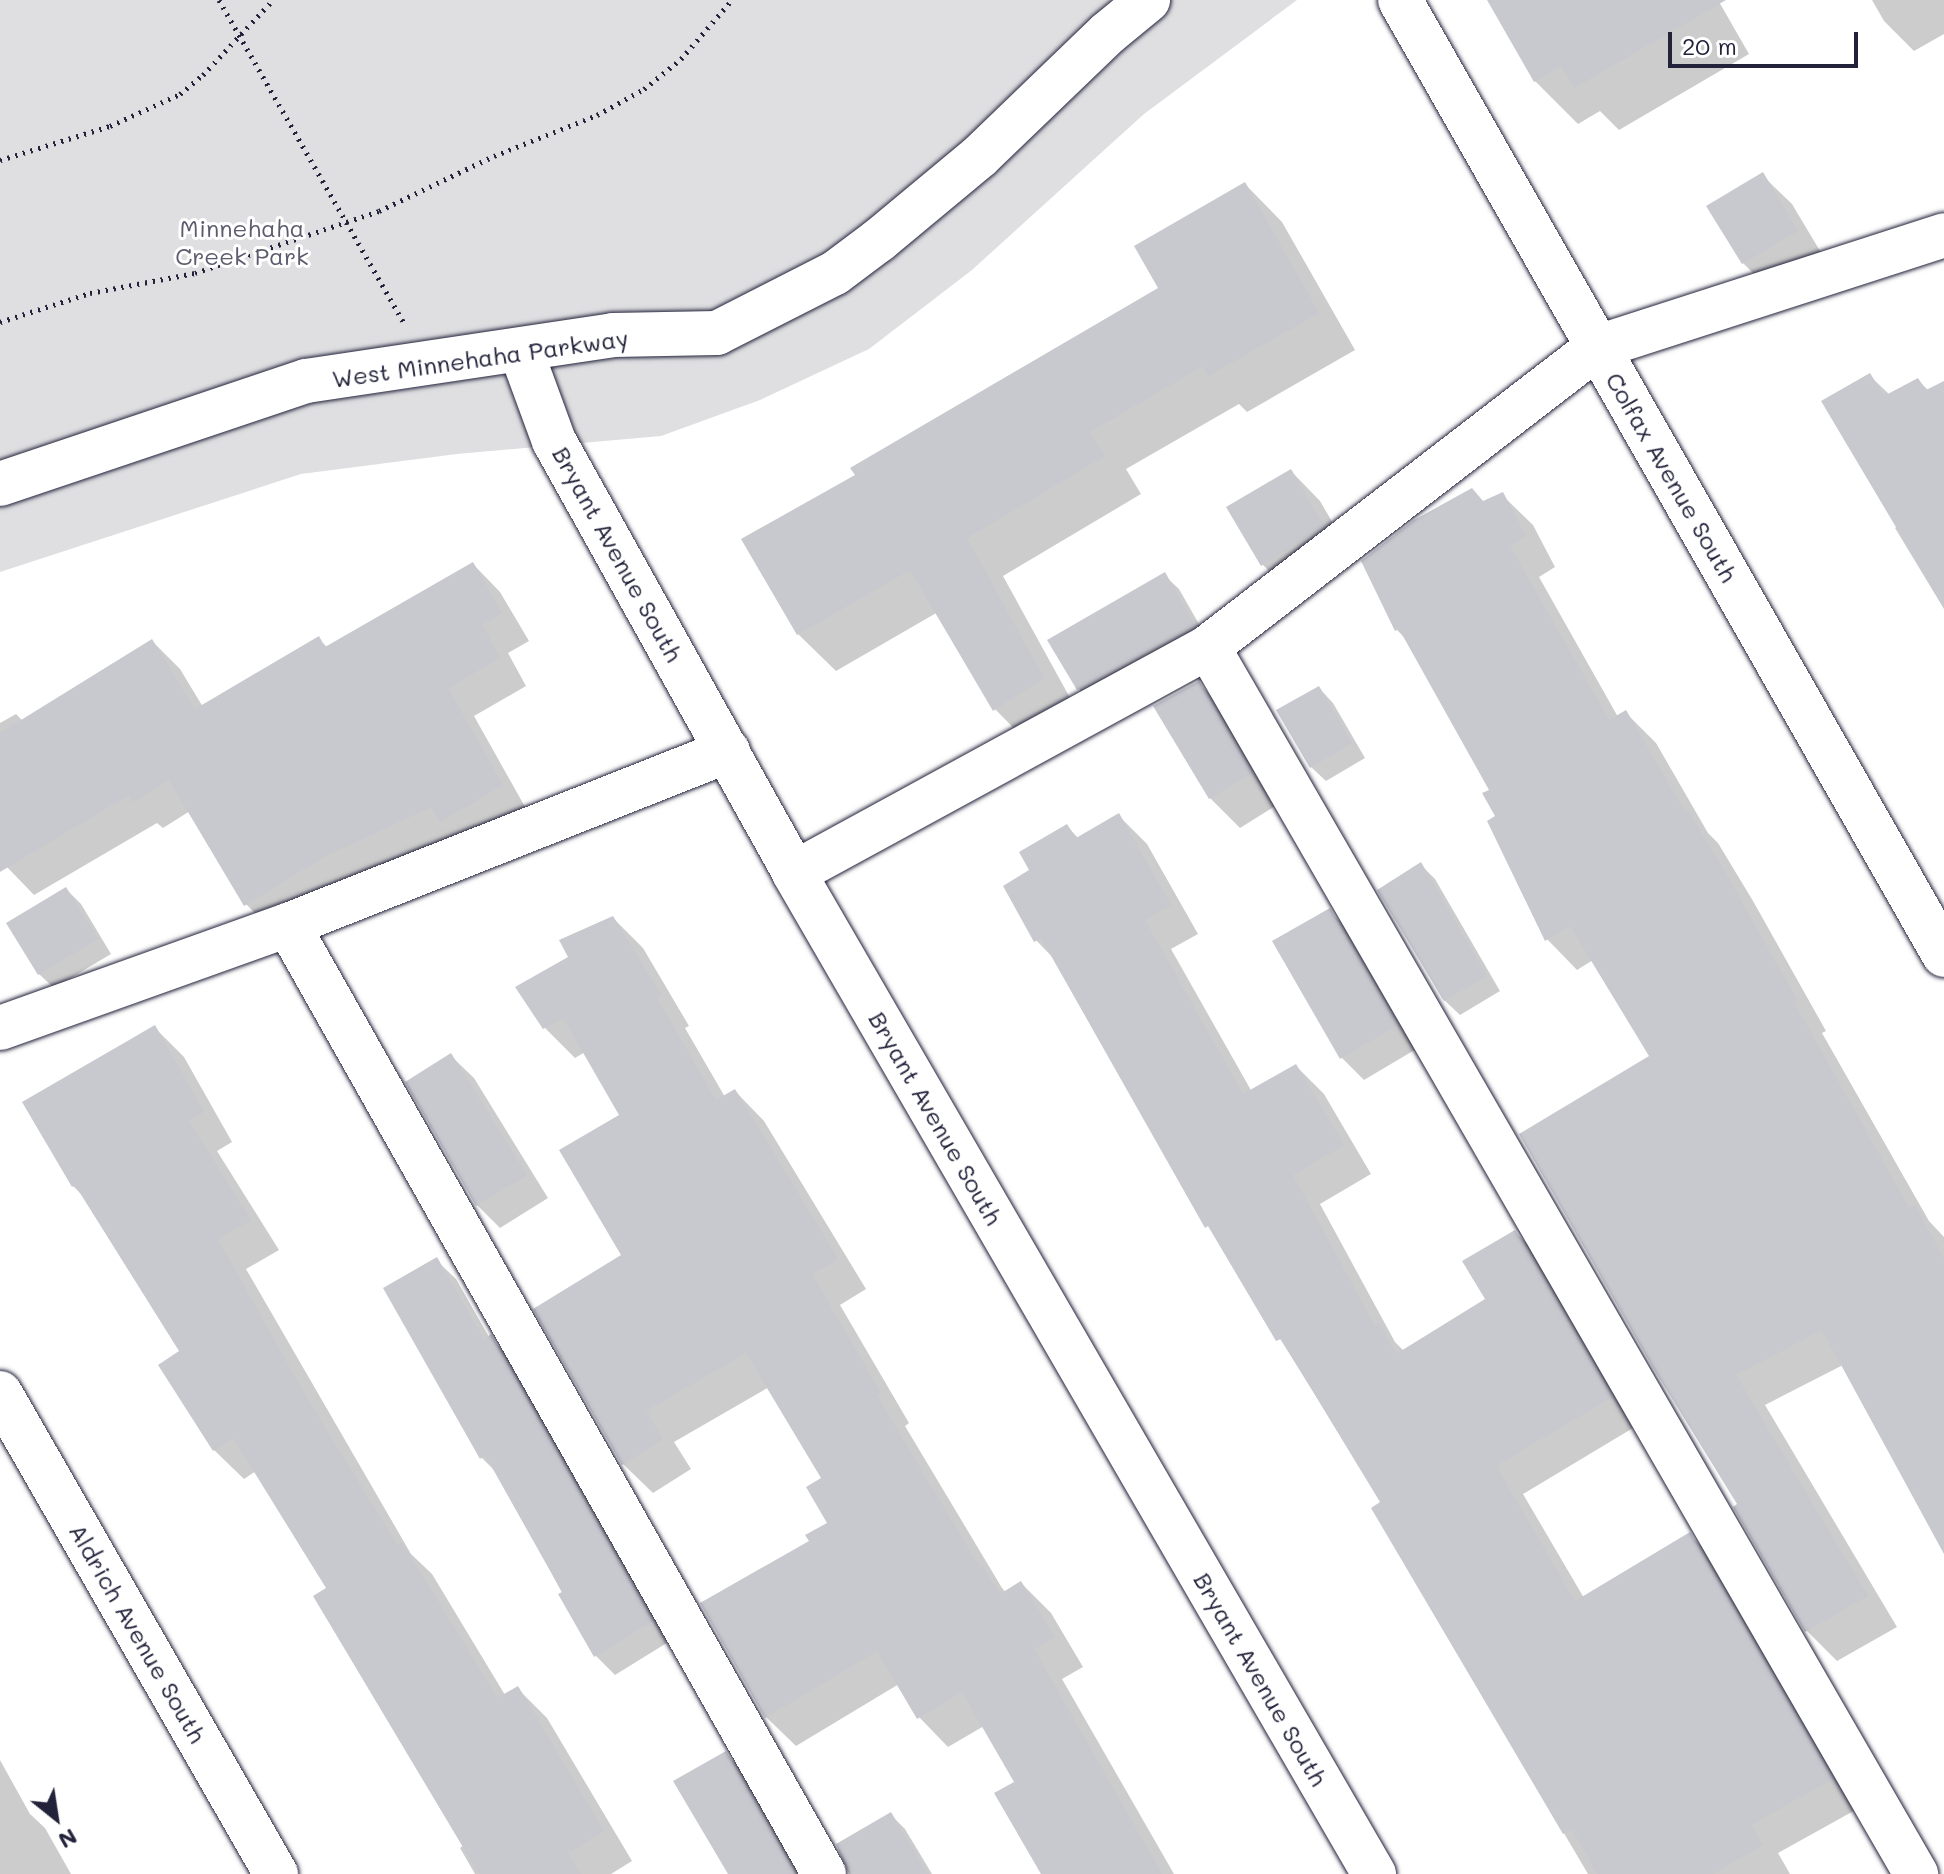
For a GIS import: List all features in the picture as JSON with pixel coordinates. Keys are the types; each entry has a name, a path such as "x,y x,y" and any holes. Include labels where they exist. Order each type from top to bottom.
{"street":[{"name":"West Minnehaha Parkway","path":"0,484 306,381 613,335 717,333 835,273 979,157 1108,33 1148,0"},
{"name":"Colfax Avenue South","path":"1400,0 1944,955"},
{"path":"794,873 1208,647 1598,347 1944,235"},
{"name":"Bryant Avenue South","path":"521,351 554,441 794,873 1374,1874"},
{"path":"1208,647 1916,1874"},
{"path":"0,1028 288,925 728,751"},
{"path":"288,925 824,1874"},
{"name":"Aldrich Avenue South","path":"0,1393 276,1874"}],"path":[{"path":"219,0 404,323"},
{"path":"0,160 110,126 180,94 203,75 273,0"},
{"path":"0,322 90,293 195,273 379,211 494,156 597,115 644,89 681,59 732,0"}],"green space":[{"name":"Minnehaha Creek Park","path":"0,0 1297,0 1144,114 972,270 869,349 760,400 661,436 457,454 301,474 0,572"}],"building":[{"path":"1487,0 1726,0 1574,88 1561,66 1534,82"},
{"path":"1763,172 1798,231 1742,264 1706,206"},
{"path":"1245,182 1319,313 1208,376 1203,366 1090,432 1105,456 967,538 1044,678 993,711 910,570 797,635 741,539 855,475 850,468 1158,288 1134,246"},
{"path":"1870,373 1884,396 1918,378 1926,390 1944,381 1944,608 1821,401"},
{"path":"1291,469 1324,526 1261,566 1226,507"},
{"path":"1472,488 1483,501 1503,492 1526,536 1510,546 1609,720 1626,710 1685,812 1688,811 1723,868 1909,1208 1915,1205 1944,1259 1944,1554 1822,1330 1736,1375 1868,1596 1805,1632 1733,1507 1737,1504 1655,1371 1519,1134 1649,1056 1570,926 1545,941 1487,821 1495,816 1482,793 1489,790 1399,629 1395,631 1361,561 1414,520"},
{"path":"473,562 502,613 482,625 500,658 448,688 503,785 440,822 431,807 324,857 244,906 169,780 133,802 129,795 0,872 0,733 152,639 195,709 319,636 325,647"},
{"path":"1165,572 1195,625 1077,690 1047,640"},
{"path":"1199,681 1252,773 1209,799 1153,706"},
{"path":"1319,686 1352,743 1310,768 1276,710"},
{"path":"1119,813 1171,905 1145,920 1243,1094 1296,1064 1344,1145 1293,1175 1375,1326 1379,1323 1396,1354 1485,1299 1462,1261 1515,1230 1612,1397 1496,1466 1575,1601 1690,1532 1833,1779 1751,1825 1763,1845 1713,1874 1597,1874 1572,1829 1563,1834 1371,1508 1380,1502 1281,1339 1276,1341 1208,1226 1205,1228 1041,938 1034,942 1003,886 1029,870 1019,852 1067,824 1076,838"},
{"path":"1421,862 1487,976 1444,1001 1377,890"},
{"path":"66,887 98,939 38,975 6,923"},
{"path":"1330,908 1397,1025 1340,1059 1272,941"},
{"path":"613,916 661,995 657,998 716,1100 735,1089 838,1259 812,1274 881,1393 877,1396 980,1568 983,1566 1000,1594 1021,1581 1055,1637 1034,1649 1162,1874 1041,1874 994,1793 1014,1782 962,1692 917,1719 877,1651 765,1718 700,1603 809,1541 805,1535 827,1523 806,1487 821,1478 746,1353 646,1411 663,1439 622,1465 533,1309 621,1255 559,1150 619,1115 563,1018 543,1029 515,987 568,957 559,940"},
{"path":"155,1025 204,1112 189,1121 251,1220 218,1239 304,1393 397,1545 402,1542 497,1698 518,1686 604,1831 568,1853 581,1874 479,1874 313,1596 326,1588 233,1438 213,1451 158,1365 179,1351 75,1185 72,1187 22,1102"},
{"path":"451,1053 527,1175 476,1206 405,1082"},
{"path":"437,1257 484,1339 491,1334 653,1621 594,1657 558,1594 562,1592 485,1455 480,1459 383,1288"},
{"path":"726,1751 795,1874 728,1874 673,1781"},
{"path":"891,1812 928,1874 849,1874 836,1844"}]}
